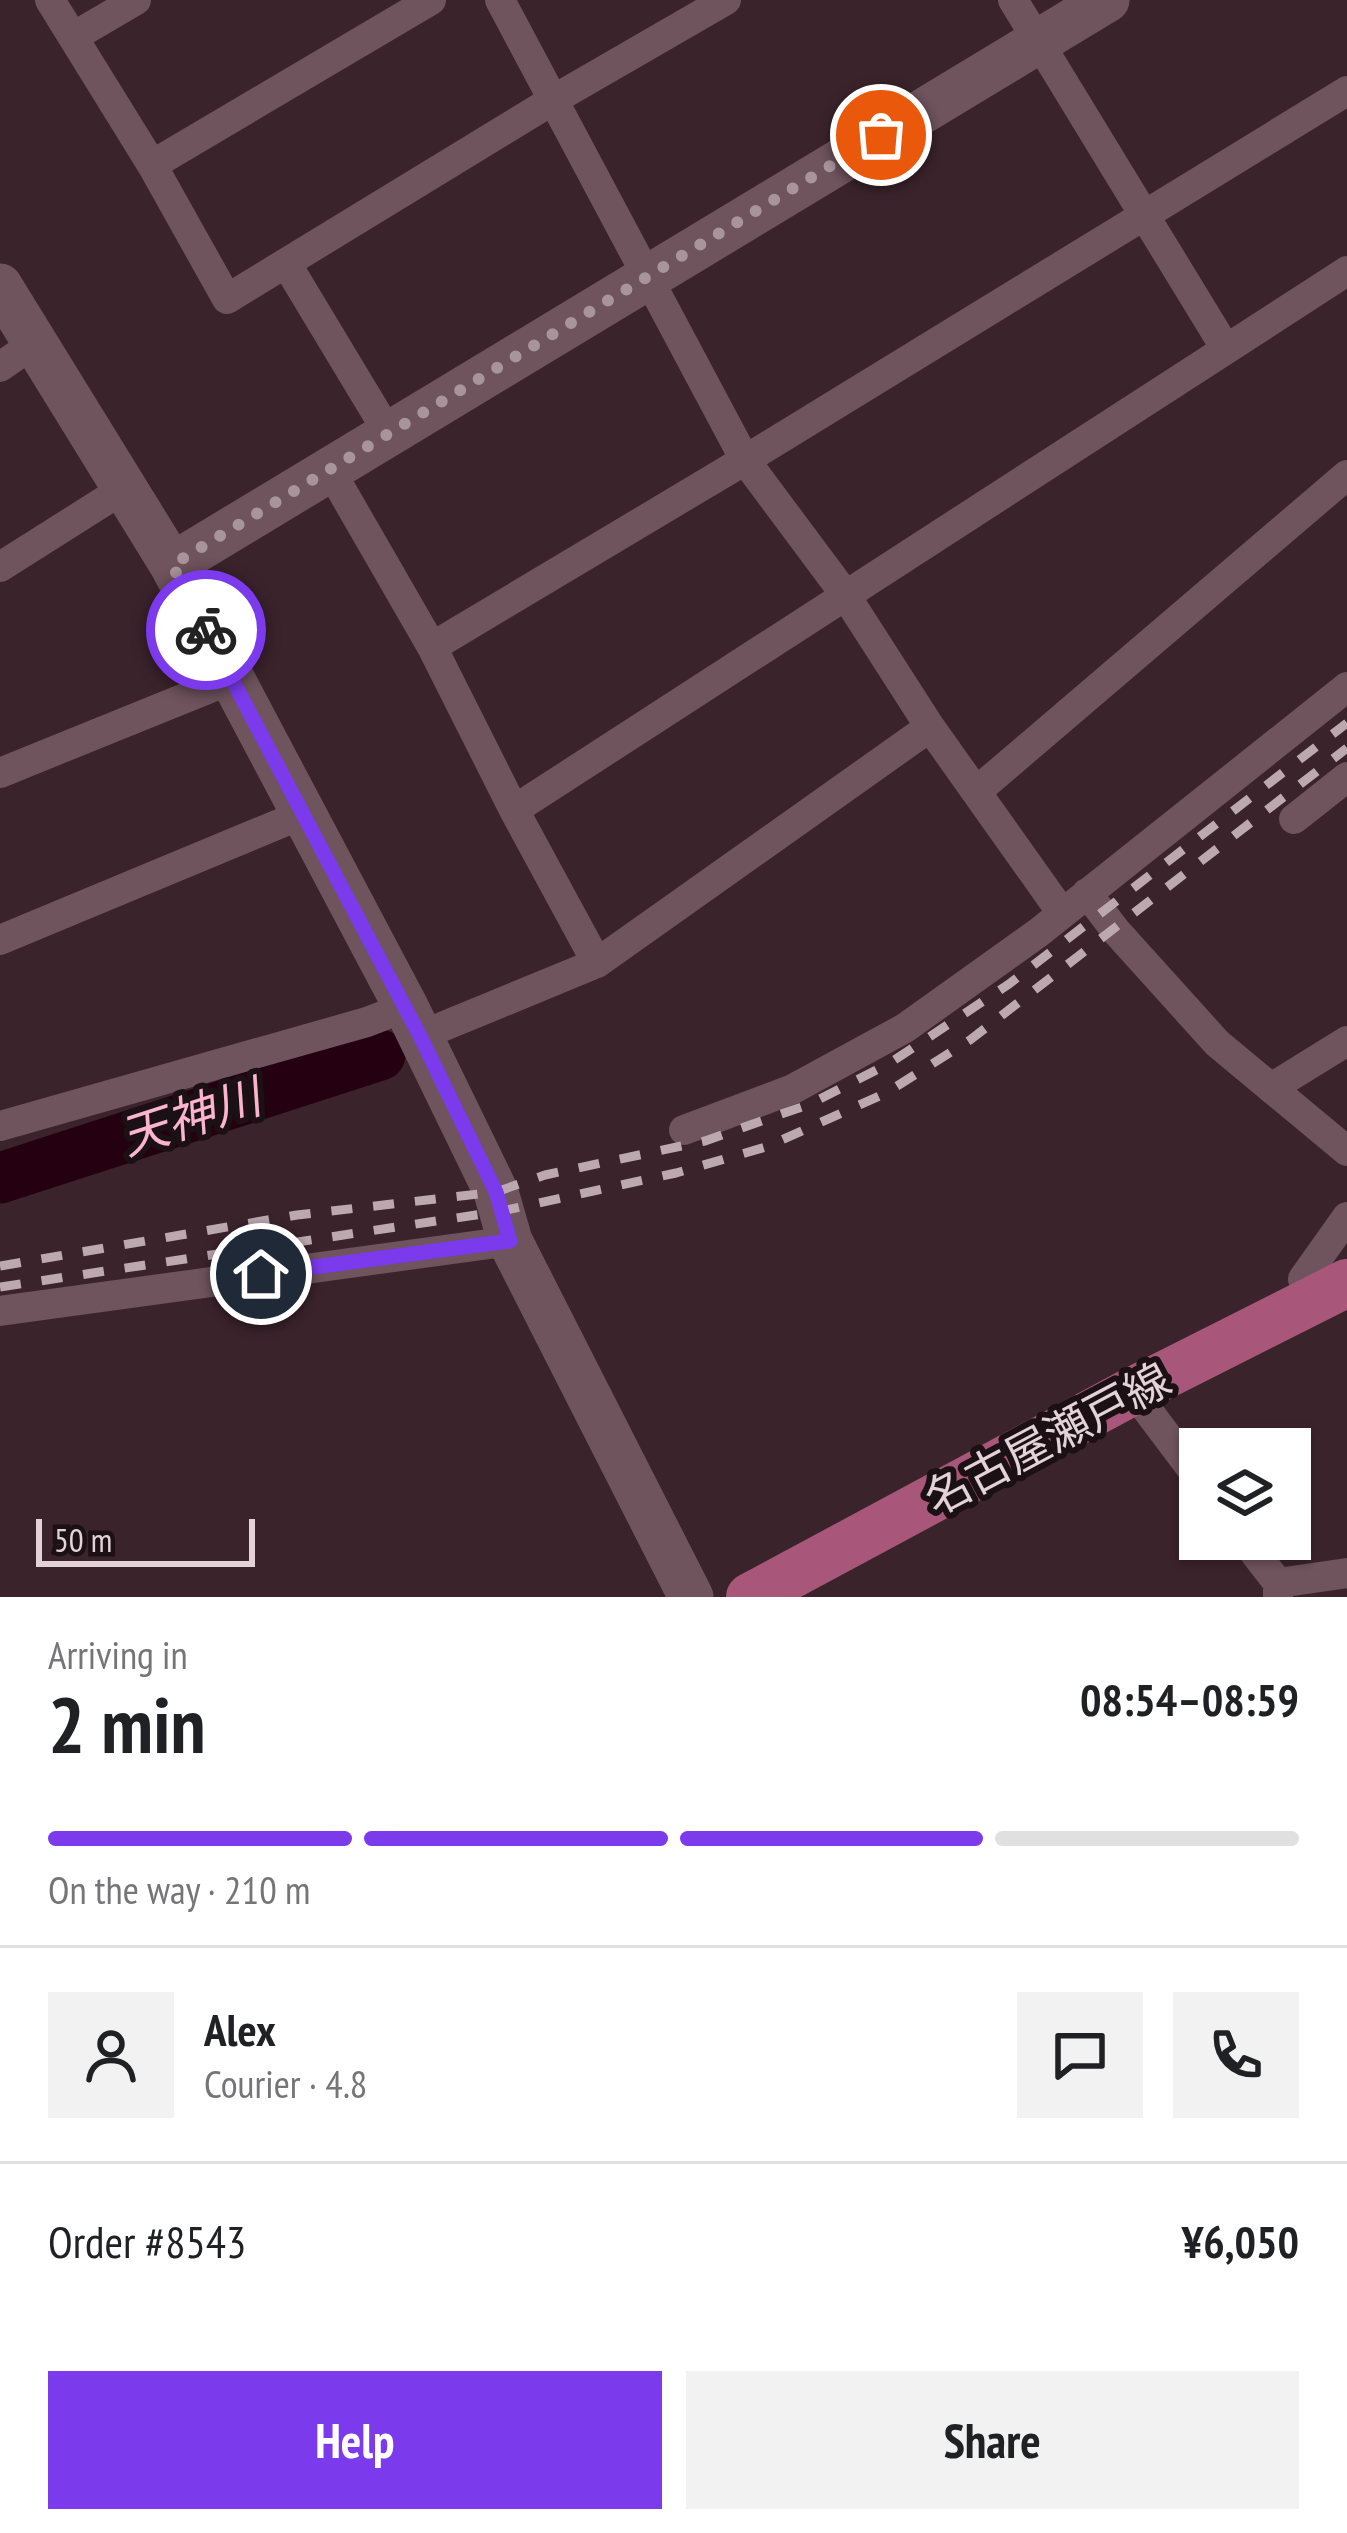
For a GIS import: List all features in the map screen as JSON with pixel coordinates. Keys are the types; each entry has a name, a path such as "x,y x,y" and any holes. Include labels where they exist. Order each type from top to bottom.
{"main road":[{"name":"名古屋瀬戸線","path":"750,1597 1133,1391 1330,1292"}],"street":[{"path":"50,0 152,165 227,299 721,1"},
{"path":"73,37 136,0"},
{"path":"152,165 431,0"},
{"path":"500,0 745,460 844,593 930,727 1062,914"},
{"path":"1013,0 1226,349"},
{"path":"172,565 1107,0"},
{"path":"432,647 1347,91"},
{"path":"286,263 389,434"},
{"path":"514,810 1347,271"},
{"path":"0,286 18,354 125,488 172,565 413,1022 496,1192 510,1241 692,1597"},
{"path":"330,470 432,647 597,963"},
{"path":"977,791 1347,476"},
{"path":"0,567 125,488"},
{"path":"0,773 232,680"},
{"path":"684,1130 793,1089 905,1028 1062,914 1347,687"},
{"path":"0,1126 367,1022 413,1022 597,963 930,727"},
{"path":"1294,819 1347,777"},
{"path":"0,940 303,814"},
{"path":"1087,892 1216,1043 1347,1151"},
{"path":"1271,1088 1347,1041"},
{"path":"1330,1292 1304,1279 1347,1217"},
{"path":"0,1311 510,1241"},
{"path":"1133,1391 1179,1452"},
{"path":"1258,1560 1278,1590 1347,1573"}],"waterway":[{"name":"天神川","path":"0,1178 380,1055"}],"railway":[{"path":"0,1266 297,1215 496,1192 545,1175 705,1141 810,1104 890,1063 1009,984 1347,723"},
{"path":"0,1287 502,1211 676,1173 766,1147 886,1093 970,1040 1347,748"}],"way so far":[{"path":"206,630 172,565 881,135"}],"route":[{"path":"206,630 420,1036 496,1192 510,1241 261,1274"}]}
